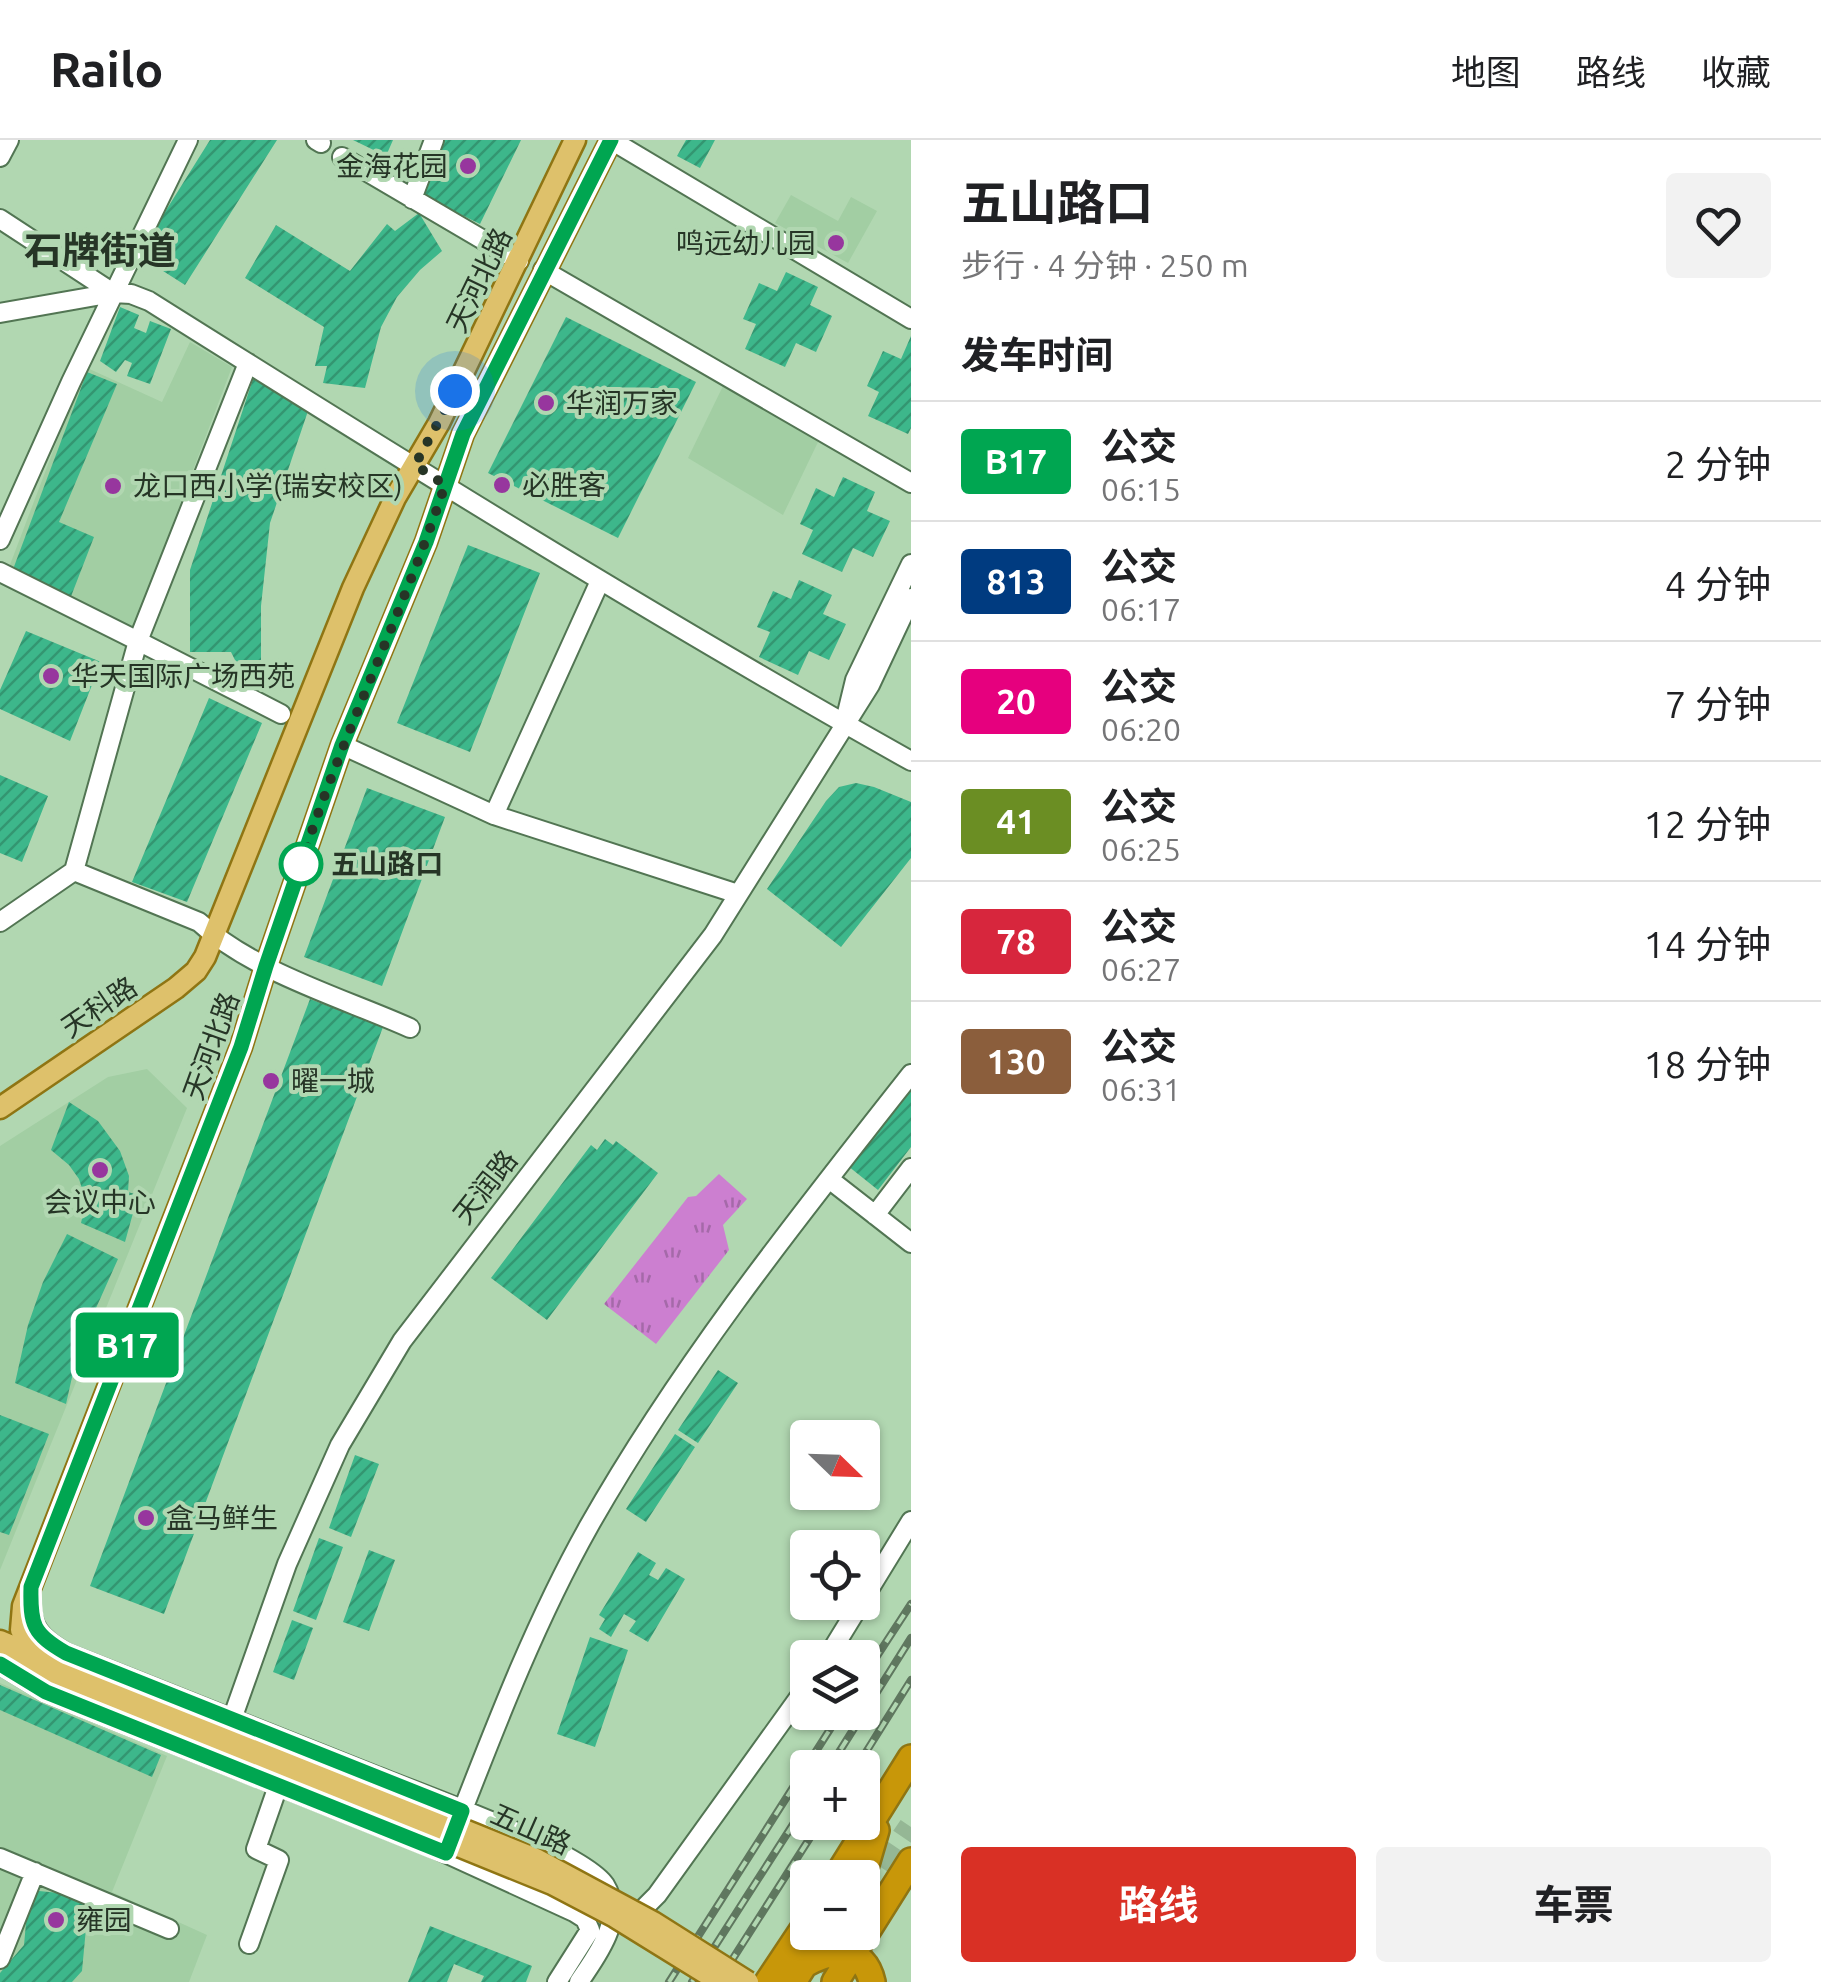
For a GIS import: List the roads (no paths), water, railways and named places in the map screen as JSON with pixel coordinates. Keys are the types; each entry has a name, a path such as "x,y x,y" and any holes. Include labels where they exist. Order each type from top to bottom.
{"highway":[{"path":"847,1860 911,1758"},
{"path":"867,1860 884,1801"},
{"path":"834,1982 911,1862"},
{"path":"768,1982 790,1949"},
{"path":"799,1973 814,1950"},
{"path":"799,1973 837,1952 864,1961 872,1982"}],"main road":[{"name":"天河北路","path":"216,937 352,588 440,423 575,140"},
{"name":"天河北路","path":"41,1658 20,1630 19,1619 241,1047 342,745 426,542 463,434 611,140"},
{"name":"天科路","path":"0,1108 176,988 196,971 216,937"},
{"name":"五山路","path":"0,1641 41,1658 88,1686 540,1878 615,1917 720,1982"},
{"name":"五山路","path":"0,1661 88,1686 536,1860 654,1922 748,1982"}],"street":[{"path":"0,157 9,140"},
{"path":"0,540 113,292 188,140"},
{"path":"412,199 434,140"},
{"path":"611,140 911,319"},
{"path":"342,157 519,261"},
{"path":"0,219 113,292"},
{"path":"543,270 911,482"},
{"path":"0,313 113,292 149,301 600,581 911,761"},
{"path":"0,922 74,871 138,641 248,363"},
{"name":"天润路","path":"844,724 854,680 911,564"},
{"path":"0,572 282,714"},
{"path":"494,814 600,581"},
{"name":"天润路","path":"232,1719 287,1564 325,1479 402,1340 713,935 870,685 911,598"},
{"path":"342,745 494,814 738,894"},
{"path":"74,871 199,922 216,937 266,966 410,1028"},
{"path":"446,1853 548,1606 589,1526 682,1374 911,1074"},
{"path":"875,1215 911,1168"},
{"path":"829,1179 911,1242"},
{"path":"838,1640 911,1521"},
{"path":"31,1587 30,1615 50,1644 462,1811 545,1846 587,1869 606,1886 610,1901 579,1982"},
{"path":"0,1661 46,1692 446,1853 574,1912 599,1934 618,1934 657,1895 790,1710"},
{"path":"249,1944 279,1860 256,1849 278,1786"},
{"path":"0,1858 169,1929"},
{"path":"0,1959 35,1872"},
{"path":"557,1982 599,1934"}],"tunnel":[{"path":"880,1873 911,1827"},
{"path":"816,1970 829,1950"}],"railway":[{"path":"880,1651 911,1604"},
{"path":"840,1750 911,1638"},
{"path":"867,1750 911,1680"},
{"path":"669,1982 830,1730"},
{"path":"692,1982 790,1829"},
{"path":"718,1982 809,1840"}],"place":[{"name":"金海花园","path":"468,166"},
{"name":"鸣远幼儿园","path":"836,243"},
{"name":"华润万家","path":"546,403"},
{"name":"必胜客","path":"502,485"},
{"name":"龙口西小学(瑞安校区)","path":"113,486"},
{"name":"华天国际广场西苑","path":"51,676"},
{"name":"五山路口","path":"301,864"},
{"name":"曜一城","path":"271,1081"},
{"name":"会议中心","path":"100,1170"},
{"name":"盒马鲜生","path":"146,1518"},
{"name":"雍园","path":"56,1920"}],"district":[{"name":"石牌街道","path":"100,251"}]}
